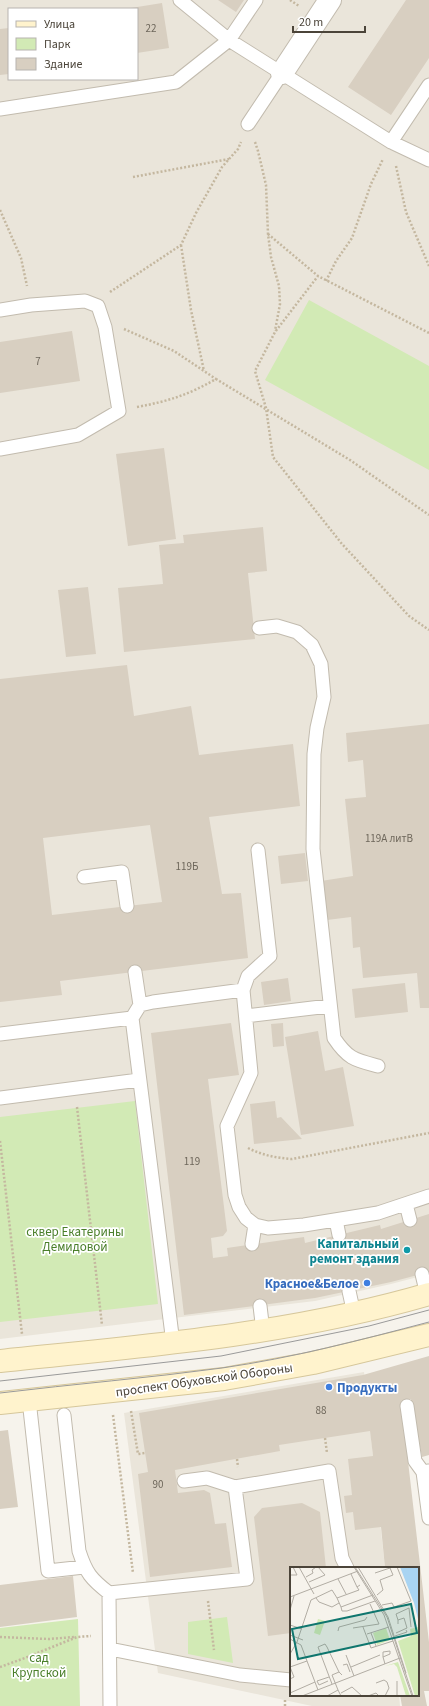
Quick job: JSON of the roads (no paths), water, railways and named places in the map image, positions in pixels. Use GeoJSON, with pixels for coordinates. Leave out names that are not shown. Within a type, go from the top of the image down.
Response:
{"type":"FeatureCollection","features":[{"type":"Feature","properties":{"kind":"main road"},"geometry":{"type":"LineString","coordinates":[[0,1361],[173,1343],[263,1331],[354,1314],[428,1295]]}},
{"type":"Feature","properties":{"kind":"main road","name":"проспект Обуховской Обороны"},"geometry":{"type":"LineString","coordinates":[[0,1403],[224,1379],[313,1363],[429,1335]]}},
{"type":"Feature","properties":{"kind":"street"},"geometry":{"type":"LineString","coordinates":[[282,73],[330,0]]}},
{"type":"Feature","properties":{"kind":"lane"},"geometry":{"type":"LineString","coordinates":[[180,0],[229,40],[391,142],[429,160]]}},
{"type":"Feature","properties":{"kind":"lane"},"geometry":{"type":"LineString","coordinates":[[0,109],[176,82],[229,40],[256,0]]}},
{"type":"Feature","properties":{"kind":"lane"},"geometry":{"type":"LineString","coordinates":[[248,124],[282,73]]}},
{"type":"Feature","properties":{"kind":"lane"},"geometry":{"type":"LineString","coordinates":[[391,142],[429,85]]}},
{"type":"Feature","properties":{"kind":"lane"},"geometry":{"type":"LineString","coordinates":[[0,310],[31,305],[85,301],[98,306],[105,326],[119,412],[78,435],[0,449]]}},
{"type":"Feature","properties":{"kind":"lane"},"geometry":{"type":"LineString","coordinates":[[259,628],[277,626],[297,632],[312,645],[320,664],[324,696],[317,728],[314,754],[313,849],[329,1006],[334,1038],[342,1052],[357,1061],[378,1066]]}},
{"type":"Feature","properties":{"kind":"lane"},"geometry":{"type":"LineString","coordinates":[[258,850],[270,956],[248,976],[243,990],[251,1073],[227,1126],[235,1194],[239,1207],[246,1218],[255,1225],[268,1228],[336,1220],[378,1213],[429,1196]]}},
{"type":"Feature","properties":{"kind":"lane"},"geometry":{"type":"LineString","coordinates":[[84,877],[122,872],[126,906]]}},
{"type":"Feature","properties":{"kind":"lane"},"geometry":{"type":"LineString","coordinates":[[135,972],[140,1006]]}},
{"type":"Feature","properties":{"kind":"lane"},"geometry":{"type":"LineString","coordinates":[[173,1343],[132,1018],[140,1006],[154,1002],[243,990]]}},
{"type":"Feature","properties":{"kind":"lane"},"geometry":{"type":"LineString","coordinates":[[246,1016],[329,1006]]}},
{"type":"Feature","properties":{"kind":"lane"},"geometry":{"type":"LineString","coordinates":[[0,1034],[132,1018]]}},
{"type":"Feature","properties":{"kind":"lane"},"geometry":{"type":"LineString","coordinates":[[0,1098],[140,1080]]}},
{"type":"Feature","properties":{"kind":"lane"},"geometry":{"type":"LineString","coordinates":[[406,1204],[410,1220]]}},
{"type":"Feature","properties":{"kind":"lane"},"geometry":{"type":"LineString","coordinates":[[336,1220],[339,1235]]}},
{"type":"Feature","properties":{"kind":"lane"},"geometry":{"type":"LineString","coordinates":[[252,1244],[255,1225]]}},
{"type":"Feature","properties":{"kind":"lane"},"geometry":{"type":"LineString","coordinates":[[422,1274],[428,1295]]}},
{"type":"Feature","properties":{"kind":"lane"},"geometry":{"type":"LineString","coordinates":[[349,1291],[354,1314]]}},
{"type":"Feature","properties":{"kind":"lane"},"geometry":{"type":"LineString","coordinates":[[260,1306],[263,1331]]}},
{"type":"Feature","properties":{"kind":"lane"},"geometry":{"type":"LineString","coordinates":[[29,1400],[48,1572],[84,1567]]}},
{"type":"Feature","properties":{"kind":"lane"},"geometry":{"type":"LineString","coordinates":[[406,1406],[415,1461],[426,1472],[429,1518]]}},
{"type":"Feature","properties":{"kind":"lane"},"geometry":{"type":"LineString","coordinates":[[64,1415],[79,1551],[84,1567],[94,1581],[109,1593],[247,1579],[235,1487]]}},
{"type":"Feature","properties":{"kind":"lane"},"geometry":{"type":"LineString","coordinates":[[184,1481],[207,1478],[235,1487],[329,1471],[342,1558],[346,1567]]}},
{"type":"Feature","properties":{"kind":"lane"},"geometry":{"type":"LineString","coordinates":[[109,1593],[110,1706]]}},
{"type":"Feature","properties":{"kind":"lane"},"geometry":{"type":"LineString","coordinates":[[110,1649],[216,1670],[290,1680]]}},
{"type":"Feature","properties":{"kind":"tram line"},"geometry":{"type":"LineString","coordinates":[[0,1381],[221,1356],[369,1326],[429,1310]]}},
{"type":"Feature","properties":{"kind":"tram line"},"geometry":{"type":"LineString","coordinates":[[0,1393],[167,1375],[248,1364],[326,1348],[429,1322]]}},
{"type":"Feature","properties":{"kind":"place","name":"Капитальный ремонт здания"},"geometry":{"type":"Point","coordinates":[407,1250]}},
{"type":"Feature","properties":{"kind":"place","name":"Красное&Белое"},"geometry":{"type":"Point","coordinates":[367,1283]}},
{"type":"Feature","properties":{"kind":"place","name":"Продукты"},"geometry":{"type":"Point","coordinates":[329,1387]}},
{"type":"Feature","properties":{"kind":"park label","name":"сквер Екатерины Демидовой"},"geometry":{"type":"Point","coordinates":[75,1238]}},
{"type":"Feature","properties":{"kind":"park label","name":"сад Крупской"},"geometry":{"type":"Point","coordinates":[39,1664]}}]}
